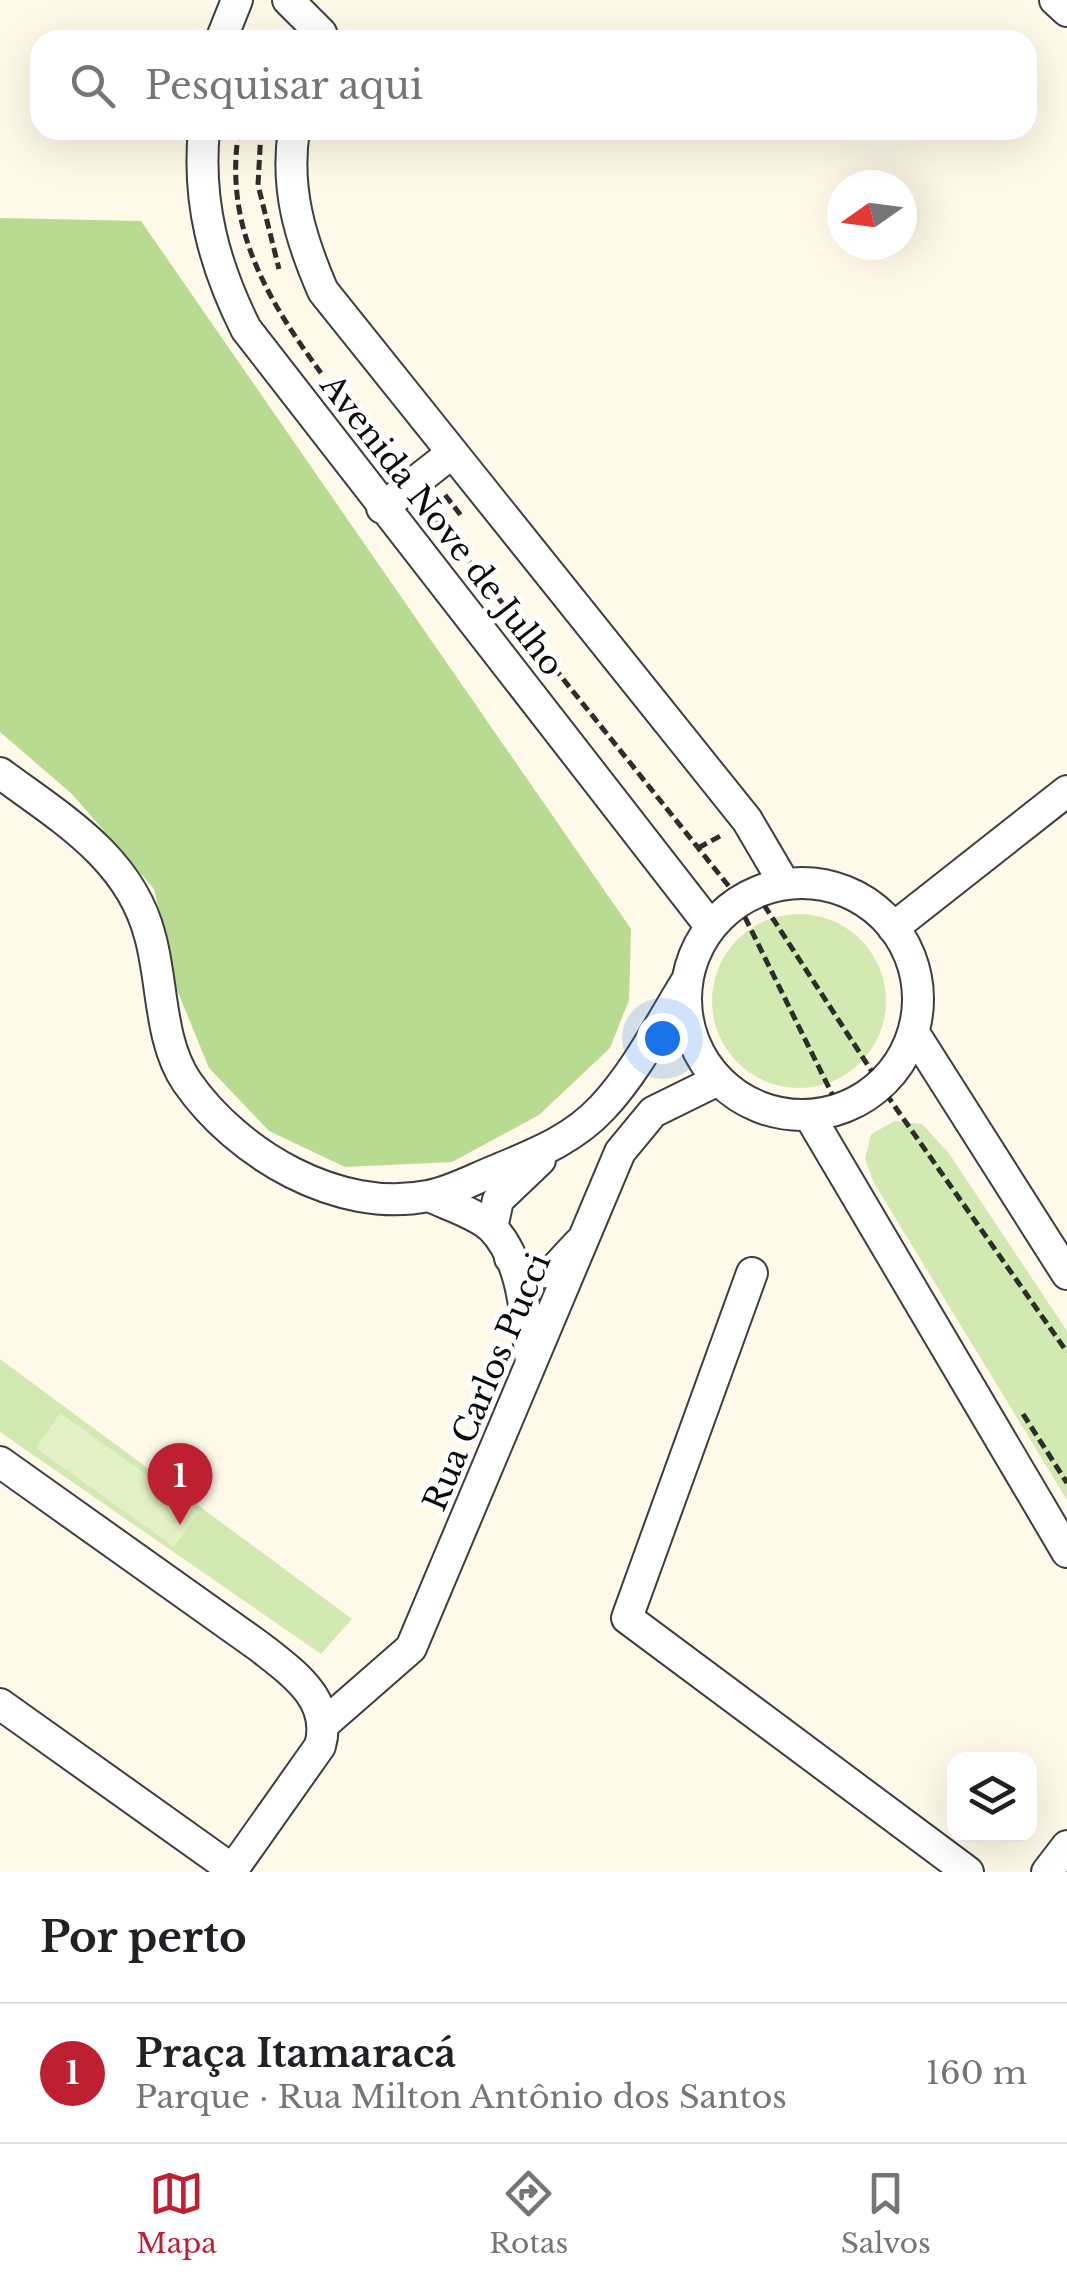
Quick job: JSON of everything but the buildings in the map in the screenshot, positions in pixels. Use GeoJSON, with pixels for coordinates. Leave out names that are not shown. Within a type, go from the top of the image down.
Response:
{"type":"FeatureCollection","features":[{"type":"Feature","properties":{"kind":"street"},"geometry":{"type":"LineString","coordinates":[[224,30],[237,0]]}},
{"type":"Feature","properties":{"kind":"street"},"geometry":{"type":"LineString","coordinates":[[288,0],[319,30]]}},
{"type":"Feature","properties":{"kind":"street"},"geometry":{"type":"LineString","coordinates":[[1055,0],[1067,11]]}},
{"type":"Feature","properties":{"kind":"street","name":"Avenida Nove de Julho"},"geometry":{"type":"LineString","coordinates":[[204,140],[206,216],[220,276],[246,329],[712,927]]}},
{"type":"Feature","properties":{"kind":"street","name":"Avenida Nove de Julho"},"geometry":{"type":"LineString","coordinates":[[292,140],[289,161],[301,240],[323,292],[747,820],[759,893]]}},
{"type":"Feature","properties":{"kind":"street"},"geometry":{"type":"LineString","coordinates":[[382,508],[452,453]]}},
{"type":"Feature","properties":{"kind":"street"},"geometry":{"type":"LineString","coordinates":[[0,773],[84,834],[133,889],[150,936],[163,1014],[185,1079],[222,1123],[263,1157],[327,1187],[384,1199],[429,1196],[558,1145]]}},
{"type":"Feature","properties":{"kind":"street"},"geometry":{"type":"LineString","coordinates":[[893,928],[1067,792]]}},
{"type":"Feature","properties":{"kind":"street"},"geometry":{"type":"LineString","coordinates":[[492,1228],[498,1200],[602,1108],[686,982],[697,947],[712,927],[759,893],[822,883],[857,896],[893,928],[910,954],[919,993],[914,1033],[898,1065],[868,1096],[832,1113],[792,1116],[754,1106],[718,1080],[699,1055],[687,1020],[686,982]]}},
{"type":"Feature","properties":{"kind":"street"},"geometry":{"type":"LineString","coordinates":[[914,1033],[1067,1274]]}},
{"type":"Feature","properties":{"kind":"street","name":"Rua Carlos Pucci"},"geometry":{"type":"LineString","coordinates":[[232,1871],[309,1767],[320,1746],[324,1720],[410,1648],[620,1152],[653,1112],[718,1080]]}},
{"type":"Feature","properties":{"kind":"street"},"geometry":{"type":"LineString","coordinates":[[809,1115],[1067,1552]]}},
{"type":"Feature","properties":{"kind":"street"},"geometry":{"type":"LineString","coordinates":[[429,1196],[492,1228],[510,1258],[524,1300],[532,1366]]}},
{"type":"Feature","properties":{"kind":"street"},"geometry":{"type":"LineString","coordinates":[[510,1258],[532,1274],[553,1271],[589,1232]]}},
{"type":"Feature","properties":{"kind":"street"},"geometry":{"type":"LineString","coordinates":[[752,1272],[627,1618],[968,1872]]}},
{"type":"Feature","properties":{"kind":"street"},"geometry":{"type":"LineString","coordinates":[[0,1462],[260,1647],[308,1689],[324,1720]]}},
{"type":"Feature","properties":{"kind":"street"},"geometry":{"type":"LineString","coordinates":[[0,1704],[232,1871]]}},
{"type":"Feature","properties":{"kind":"street"},"geometry":{"type":"LineString","coordinates":[[1046,1872],[1067,1846]]}},
{"type":"Feature","properties":{"kind":"path"},"geometry":{"type":"LineString","coordinates":[[239,140],[239,203],[246,242],[274,309],[328,382]]}},
{"type":"Feature","properties":{"kind":"path"},"geometry":{"type":"LineString","coordinates":[[260,140],[258,185],[284,276]]}},
{"type":"Feature","properties":{"kind":"path"},"geometry":{"type":"LineString","coordinates":[[418,480],[464,519]]}},
{"type":"Feature","properties":{"kind":"path"},"geometry":{"type":"LineString","coordinates":[[418,480],[698,848],[759,893],[880,1084],[1067,1352]]}},
{"type":"Feature","properties":{"kind":"path"},"geometry":{"type":"LineString","coordinates":[[668,867],[747,820]]}},
{"type":"Feature","properties":{"kind":"path"},"geometry":{"type":"LineString","coordinates":[[708,821],[729,850]]}},
{"type":"Feature","properties":{"kind":"path"},"geometry":{"type":"LineString","coordinates":[[759,893],[827,1085]]}},
{"type":"Feature","properties":{"kind":"green space"},"geometry":{"type":"Polygon","coordinates":[[[0,218],[141,221],[631,929],[629,1000],[610,1048],[539,1115],[452,1162],[345,1167],[269,1131],[209,1068],[177,990],[154,889],[72,794],[0,732],[0,218]]]}},
{"type":"Feature","properties":{"kind":"green space"},"geometry":{"type":"Polygon","coordinates":[[[799,914],[832,920],[861,939],[880,968],[886,1001],[880,1034],[861,1063],[832,1082],[799,1088],[766,1082],[737,1063],[718,1034],[712,1001],[718,968],[737,939],[766,920],[799,914]]]}},
{"type":"Feature","properties":{"kind":"green space"},"geometry":{"type":"Polygon","coordinates":[[[895,1121],[922,1124],[948,1152],[1067,1331],[1067,1500],[874,1183],[865,1159],[871,1134],[895,1121]]]}},
{"type":"Feature","properties":{"kind":"green space"},"geometry":{"type":"Polygon","coordinates":[[[0,1359],[352,1619],[321,1654],[0,1432],[0,1359]]]}},
{"type":"Feature","properties":{"kind":"green space"},"geometry":{"type":"Polygon","coordinates":[[[60,1413],[199,1512],[174,1547],[36,1448],[60,1413]]]}},
{"type":"Feature","properties":{"kind":"place","name":"Praça Itamaracá"},"geometry":{"type":"Point","coordinates":[180,1525]}}]}
